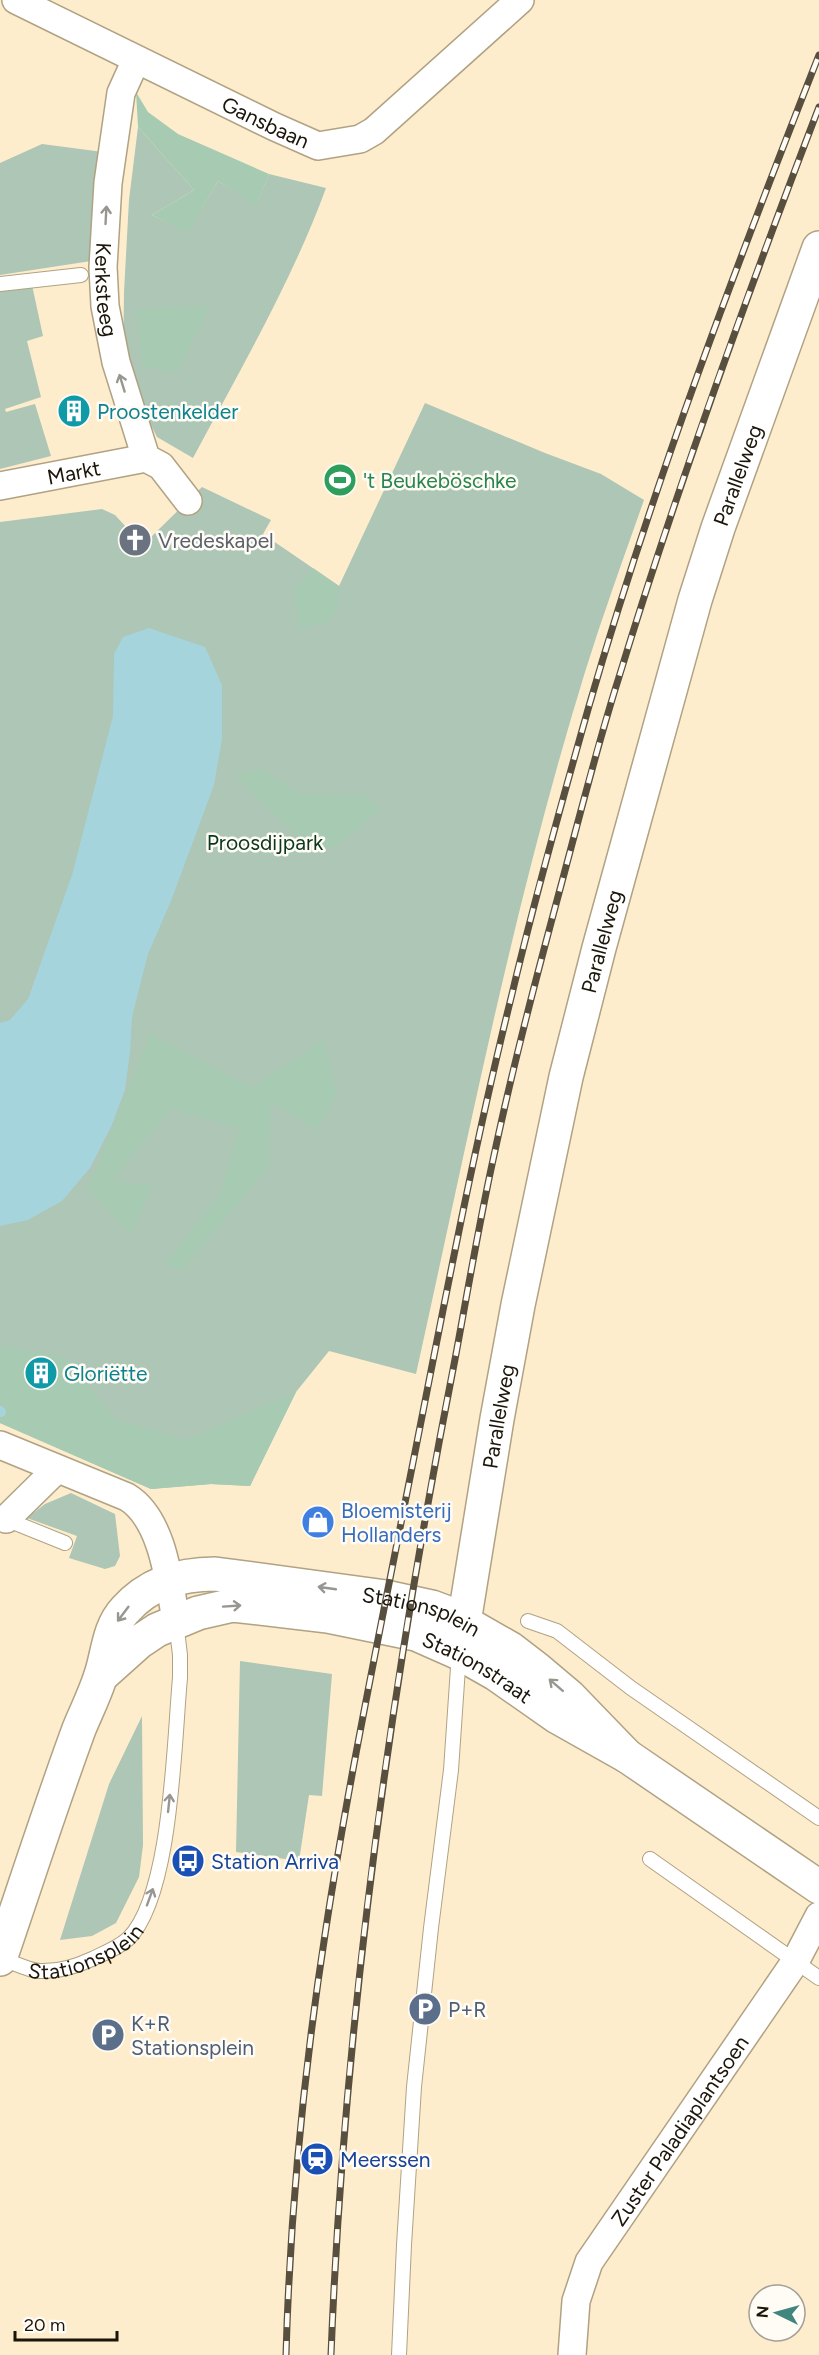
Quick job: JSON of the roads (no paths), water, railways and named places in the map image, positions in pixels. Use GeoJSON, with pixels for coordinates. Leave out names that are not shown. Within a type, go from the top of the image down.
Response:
{"type":"FeatureCollection","features":[{"type":"Feature","properties":{"kind":"street","name":"Gansbaan"},"geometry":{"type":"LineString","coordinates":[[18,0],[136,60],[318,146],[360,138],[374,131],[520,0]]}},
{"type":"Feature","properties":{"kind":"street","name":"Kerksteeg"},"geometry":{"type":"LineString","coordinates":[[136,60],[121,93],[108,183],[103,267],[105,306],[116,362],[146,458]]}},
{"type":"Feature","properties":{"kind":"street","name":"Parallelweg"},"geometry":{"type":"LineString","coordinates":[[459,1653],[497,1419],[521,1293],[566,1077],[599,948],[718,528],[819,248]]}},
{"type":"Feature","properties":{"kind":"street","name":"Markt"},"geometry":{"type":"LineString","coordinates":[[0,486],[146,458]]}},
{"type":"Feature","properties":{"kind":"street"},"geometry":{"type":"LineString","coordinates":[[146,458],[160,466],[188,501]]}},
{"type":"Feature","properties":{"kind":"street"},"geometry":{"type":"LineString","coordinates":[[0,1446],[137,1503],[148,1518],[158,1542],[169,1580]]}},
{"type":"Feature","properties":{"kind":"street"},"geometry":{"type":"LineString","coordinates":[[3,1518],[57,1469]]}},
{"type":"Feature","properties":{"kind":"street","name":"Stationsplein"},"geometry":{"type":"LineString","coordinates":[[0,1959],[79,1730],[101,1676],[113,1631],[123,1611],[150,1589],[169,1580],[198,1574],[215,1574],[333,1589],[432,1607],[511,1649],[569,1696],[627,1756]]}},
{"type":"Feature","properties":{"kind":"street","name":"Stationsplein"},"geometry":{"type":"LineString","coordinates":[[169,1580],[176,1620]]}},
{"type":"Feature","properties":{"kind":"street","name":"Stationstraat"},"geometry":{"type":"LineString","coordinates":[[101,1676],[139,1642],[176,1620],[233,1605],[381,1626],[416,1634],[459,1653],[496,1674],[556,1716],[627,1756],[819,1887]]}},
{"type":"Feature","properties":{"kind":"street","name":"Zuster Paladiaplantsoen"},"geometry":{"type":"LineString","coordinates":[[572,2355],[576,2301],[589,2262],[795,1962],[819,1916]]}},
{"type":"Feature","properties":{"kind":"lane"},"geometry":{"type":"LineString","coordinates":[[0,284],[81,275]]}},
{"type":"Feature","properties":{"kind":"lane"},"geometry":{"type":"LineString","coordinates":[[3,1518],[65,1544]]}},
{"type":"Feature","properties":{"kind":"lane","name":"Stationsplein"},"geometry":{"type":"LineString","coordinates":[[0,1959],[37,1971],[80,1964],[121,1944],[129,1938],[140,1921],[149,1903],[162,1861],[180,1655],[176,1620]]}},
{"type":"Feature","properties":{"kind":"lane"},"geometry":{"type":"LineString","coordinates":[[528,1621],[557,1631],[631,1688],[819,1818]]}},
{"type":"Feature","properties":{"kind":"lane"},"geometry":{"type":"LineString","coordinates":[[399,2355],[414,2087],[451,1770],[459,1653]]}},
{"type":"Feature","properties":{"kind":"lane"},"geometry":{"type":"LineString","coordinates":[[650,1859],[819,1978]]}},
{"type":"Feature","properties":{"kind":"water"},"geometry":{"type":"Polygon","coordinates":[[[149,628],[205,647],[222,685],[222,739],[214,785],[171,901],[148,954],[132,1017],[125,1090],[111,1127],[90,1168],[62,1201],[28,1220],[0,1226],[0,1023],[10,1020],[28,999],[72,875],[113,716],[114,654],[123,637],[149,628]]]}},
{"type":"Feature","properties":{"kind":"railway"},"geometry":{"type":"LineString","coordinates":[[286,2355],[299,2141],[318,1981],[334,1877],[441,1321],[496,1059],[559,813],[640,541],[696,378],[819,55]]}},
{"type":"Feature","properties":{"kind":"railway"},"geometry":{"type":"LineString","coordinates":[[331,2355],[337,2229],[347,2103],[374,1852],[391,1727],[432,1478],[493,1160],[535,983],[611,702],[689,461],[819,107]]}},
{"type":"Feature","properties":{"kind":"place","name":"Proostenkelder"},"geometry":{"type":"Point","coordinates":[74,411]}},
{"type":"Feature","properties":{"kind":"place","name":"'t Beukeböschke"},"geometry":{"type":"Point","coordinates":[340,480]}},
{"type":"Feature","properties":{"kind":"place","name":"Vredeskapel"},"geometry":{"type":"Point","coordinates":[135,540]}},
{"type":"Feature","properties":{"kind":"place","name":"Gloriëtte"},"geometry":{"type":"Point","coordinates":[41,1373]}},
{"type":"Feature","properties":{"kind":"place","name":"Bloemisterij Hollanders"},"geometry":{"type":"Point","coordinates":[318,1522]}},
{"type":"Feature","properties":{"kind":"place","name":"Station Arriva"},"geometry":{"type":"Point","coordinates":[188,1861]}},
{"type":"Feature","properties":{"kind":"place","name":"P+R"},"geometry":{"type":"Point","coordinates":[425,2009]}},
{"type":"Feature","properties":{"kind":"place","name":"K+R Stationsplein"},"geometry":{"type":"Point","coordinates":[108,2035]}},
{"type":"Feature","properties":{"kind":"place","name":"Meerssen"},"geometry":{"type":"Point","coordinates":[317,2159]}},
{"type":"Feature","properties":{"kind":"park label","name":"Proosdijpark"},"geometry":{"type":"Point","coordinates":[265,842]}}]}
